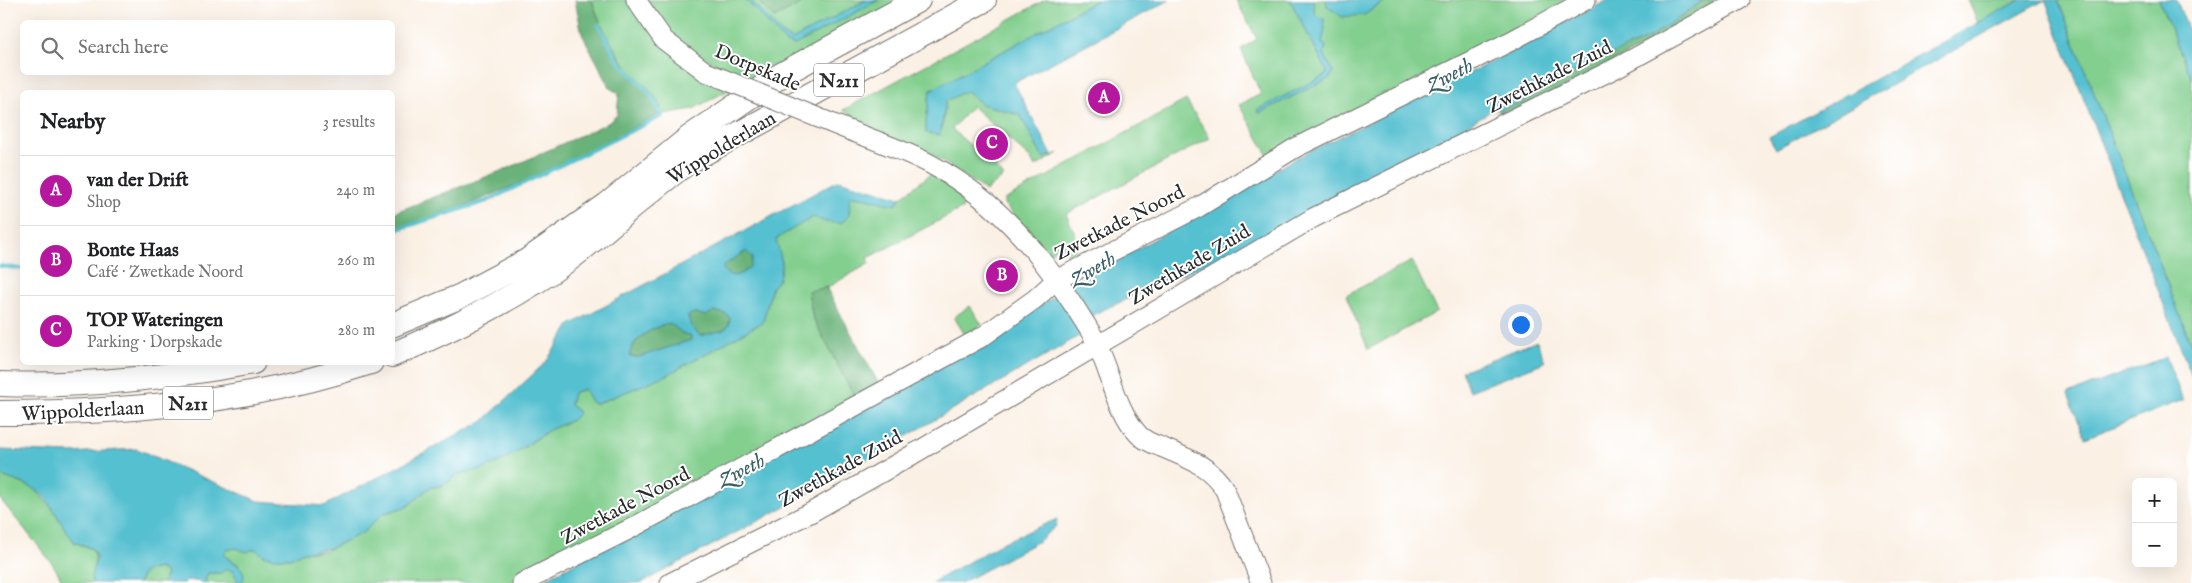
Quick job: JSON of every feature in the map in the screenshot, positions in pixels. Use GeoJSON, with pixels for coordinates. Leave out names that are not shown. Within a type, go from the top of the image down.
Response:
{"type":"FeatureCollection","features":[{"type":"Feature","properties":{"kind":"main road","name":"Wippolderlaan"},"geometry":{"type":"LineString","coordinates":[[395,324],[461,296],[527,261],[606,205],[689,138],[781,75],[918,0]]}},
{"type":"Feature","properties":{"kind":"main road","name":"Wippolderlaan"},"geometry":{"type":"LineString","coordinates":[[395,354],[457,325],[538,280],[597,238],[653,189],[693,158],[984,0]]}},
{"type":"Feature","properties":{"kind":"main road","name":"Wippolderlaan"},"geometry":{"type":"LineString","coordinates":[[0,384],[70,384],[130,381],[184,375],[237,365]]}},
{"type":"Feature","properties":{"kind":"main road","name":"Wippolderlaan"},"geometry":{"type":"LineString","coordinates":[[0,413],[81,412],[183,403],[291,384],[360,365]]}},
{"type":"Feature","properties":{"kind":"street","name":"Dorpskade"},"geometry":{"type":"LineString","coordinates":[[636,0],[664,40],[706,72],[932,165],[986,201],[1015,228],[1041,256],[1094,339],[1129,422],[1139,436],[1202,465],[1218,479],[1225,490],[1261,583]]}},
{"type":"Feature","properties":{"kind":"street","name":"Zwetkade Noord"},"geometry":{"type":"LineString","coordinates":[[522,583],[630,529],[982,337],[1058,283],[1199,207],[1295,148],[1511,41],[1586,0]]}},
{"type":"Feature","properties":{"kind":"street","name":"Zwethkade Zuid"},"geometry":{"type":"LineString","coordinates":[[670,583],[810,513],[1094,339],[1313,218],[1616,68],[1740,0]]}},
{"type":"Feature","properties":{"kind":"green space"},"geometry":{"type":"Polygon","coordinates":[[[575,0],[592,0],[602,27],[616,52],[661,106],[658,115],[547,172],[453,211],[395,231],[395,212],[511,167],[608,123],[617,115],[619,93],[611,89],[582,34],[575,0]]]}},
{"type":"Feature","properties":{"kind":"green space"},"geometry":{"type":"Polygon","coordinates":[[[592,0],[629,0],[729,90],[693,109],[658,115],[661,111],[612,45],[604,31],[592,0]]]}},
{"type":"Feature","properties":{"kind":"green space"},"geometry":{"type":"Polygon","coordinates":[[[646,0],[746,0],[786,43],[794,45],[879,0],[903,0],[754,80],[720,66],[688,48],[666,28],[646,0]]]}},
{"type":"Feature","properties":{"kind":"green space"},"geometry":{"type":"Polygon","coordinates":[[[750,0],[757,0],[774,18],[808,0],[866,0],[792,40],[781,33],[750,0]]]}},
{"type":"Feature","properties":{"kind":"green space"},"geometry":{"type":"Polygon","coordinates":[[[757,0],[808,0],[774,18],[757,0]]]}},
{"type":"Feature","properties":{"kind":"green space"},"geometry":{"type":"Polygon","coordinates":[[[1045,0],[1097,0],[930,91],[926,122],[927,133],[942,129],[946,101],[966,90],[982,104],[1020,115],[1043,158],[1059,153],[1035,167],[1031,159],[972,106],[952,129],[1004,176],[986,191],[932,154],[881,133],[843,110],[1045,0]]]}},
{"type":"Feature","properties":{"kind":"green space"},"geometry":{"type":"Polygon","coordinates":[[[1236,0],[1290,0],[1327,71],[1326,75],[1257,110],[1259,113],[1330,78],[1333,72],[1324,54],[1326,46],[1322,43],[1325,28],[1315,14],[1313,0],[1326,0],[1327,6],[1364,15],[1387,0],[1570,0],[1270,158],[1239,105],[1261,94],[1241,49],[1257,39],[1236,0]]]}},
{"type":"Feature","properties":{"kind":"green space"},"geometry":{"type":"Polygon","coordinates":[[[1704,0],[1731,0],[1503,120],[1498,109],[1521,103],[1586,65],[1649,38],[1704,0]]]}},
{"type":"Feature","properties":{"kind":"green space"},"geometry":{"type":"Polygon","coordinates":[[[1968,0],[2020,0],[1978,23],[1968,0]]]}},
{"type":"Feature","properties":{"kind":"green space"},"geometry":{"type":"Polygon","coordinates":[[[2058,0],[2159,0],[2192,80],[2192,347],[2058,0]]]}},
{"type":"Feature","properties":{"kind":"green space"},"geometry":{"type":"Polygon","coordinates":[[[1186,100],[1210,138],[1066,214],[1080,245],[1075,248],[1078,257],[1075,262],[1058,265],[1068,253],[1066,248],[1058,245],[1050,254],[1004,204],[1004,200],[1186,100]]]}},
{"type":"Feature","properties":{"kind":"green space"},"geometry":{"type":"Polygon","coordinates":[[[932,173],[957,190],[963,208],[868,258],[870,263],[828,287],[808,292],[813,318],[856,400],[708,482],[508,583],[241,583],[244,577],[238,564],[223,555],[226,550],[236,548],[243,550],[255,549],[265,556],[276,558],[290,558],[304,552],[325,551],[364,532],[382,514],[408,506],[429,488],[444,485],[458,474],[465,474],[522,449],[549,430],[572,420],[578,414],[578,411],[570,405],[573,393],[584,389],[596,404],[667,375],[763,322],[772,287],[779,279],[782,262],[775,239],[813,216],[826,222],[849,216],[850,196],[896,205],[900,198],[932,173]]]}},
{"type":"Feature","properties":{"kind":"green space"},"geometry":{"type":"Polygon","coordinates":[[[746,251],[753,258],[750,267],[734,276],[727,274],[723,266],[746,251]]]}},
{"type":"Feature","properties":{"kind":"green space"},"geometry":{"type":"Polygon","coordinates":[[[1412,261],[1437,312],[1368,349],[1346,295],[1412,261]]]}},
{"type":"Feature","properties":{"kind":"green space"},"geometry":{"type":"Polygon","coordinates":[[[828,287],[827,289],[881,388],[856,400],[813,318],[808,291],[828,287]]]}},
{"type":"Feature","properties":{"kind":"green space"},"geometry":{"type":"Polygon","coordinates":[[[970,306],[982,325],[965,335],[954,317],[970,306]]]}},
{"type":"Feature","properties":{"kind":"green space"},"geometry":{"type":"Polygon","coordinates":[[[714,311],[726,314],[730,318],[729,325],[724,330],[700,336],[691,326],[688,315],[694,313],[706,316],[714,311]]]}},
{"type":"Feature","properties":{"kind":"green space"},"geometry":{"type":"Polygon","coordinates":[[[670,323],[682,333],[691,336],[691,340],[639,357],[630,357],[631,351],[638,340],[657,327],[670,323]]]}},
{"type":"Feature","properties":{"kind":"green space"},"geometry":{"type":"Polygon","coordinates":[[[0,475],[34,488],[54,511],[74,542],[92,549],[95,554],[91,581],[93,583],[64,583],[52,563],[0,499],[0,475]]]}},
{"type":"Feature","properties":{"kind":"green space"},"geometry":{"type":"Polygon","coordinates":[[[159,568],[167,573],[163,583],[138,583],[145,571],[159,568]]]}},
{"type":"Feature","properties":{"kind":"green space"},"geometry":{"type":"Polygon","coordinates":[[[226,569],[231,569],[236,574],[239,583],[208,583],[205,580],[208,573],[220,573],[226,569]]]}},
{"type":"Feature","properties":{"kind":"water"},"geometry":{"type":"Polygon","coordinates":[[[746,0],[750,0],[781,33],[792,40],[866,0],[879,0],[795,45],[786,43],[746,0]]]}},
{"type":"Feature","properties":{"kind":"water"},"geometry":{"type":"Polygon","coordinates":[[[1097,0],[1170,0],[1014,83],[1052,155],[1043,158],[1020,115],[982,104],[966,91],[946,101],[940,135],[926,133],[930,91],[1097,0]]]}},
{"type":"Feature","properties":{"kind":"water"},"geometry":{"type":"Polygon","coordinates":[[[1290,0],[1313,0],[1315,14],[1324,19],[1325,28],[1322,43],[1326,46],[1324,54],[1333,72],[1330,78],[1259,113],[1257,110],[1326,75],[1327,71],[1290,0]]]}},
{"type":"Feature","properties":{"kind":"water"},"geometry":{"type":"Polygon","coordinates":[[[1326,0],[1387,0],[1364,15],[1342,17],[1327,6],[1326,0]]]}},
{"type":"Feature","properties":{"kind":"water"},"geometry":{"type":"Polygon","coordinates":[[[1608,0],[1704,0],[1649,38],[1586,65],[1521,103],[1489,112],[1433,146],[1233,251],[1094,314],[1079,336],[790,504],[641,583],[539,583],[1049,300],[1072,284],[1195,217],[1298,157],[1483,66],[1608,0]]]}},
{"type":"Feature","properties":{"kind":"water"},"geometry":{"type":"Polygon","coordinates":[[[2020,0],[2045,0],[1776,149],[1769,137],[2020,0]]]}},
{"type":"Feature","properties":{"kind":"water"},"geometry":{"type":"Polygon","coordinates":[[[2045,0],[2058,0],[2192,347],[2192,377],[2045,0]]]}},
{"type":"Feature","properties":{"kind":"water"},"geometry":{"type":"Polygon","coordinates":[[[2159,0],[2176,0],[2192,38],[2192,80],[2159,0]]]}},
{"type":"Feature","properties":{"kind":"water"},"geometry":{"type":"Polygon","coordinates":[[[839,180],[900,198],[896,205],[850,196],[849,216],[841,223],[826,222],[813,217],[776,239],[782,262],[779,279],[772,287],[763,322],[667,375],[596,404],[591,402],[584,389],[573,393],[570,405],[578,411],[578,414],[572,420],[549,430],[506,459],[482,470],[458,474],[444,485],[429,488],[408,506],[382,514],[364,532],[331,548],[304,552],[290,558],[265,556],[255,549],[246,552],[236,548],[226,550],[224,555],[239,566],[244,573],[241,583],[239,583],[233,571],[227,569],[220,573],[208,573],[205,579],[208,583],[188,580],[184,583],[163,583],[167,573],[159,568],[145,571],[138,583],[93,583],[91,576],[96,558],[91,548],[73,540],[52,507],[36,490],[28,485],[0,475],[0,450],[70,453],[137,449],[258,501],[324,506],[482,422],[546,362],[570,325],[839,180]],[[746,251],[723,266],[727,274],[734,276],[750,267],[753,258],[746,251]],[[714,311],[706,316],[694,313],[688,316],[691,326],[700,336],[724,330],[729,325],[730,318],[726,314],[714,311]],[[670,323],[650,331],[638,340],[633,345],[630,357],[639,357],[691,340],[691,336],[682,333],[670,323]]]}},
{"type":"Feature","properties":{"kind":"water"},"geometry":{"type":"Polygon","coordinates":[[[1537,341],[1545,362],[1470,391],[1462,371],[1537,341]]]}},
{"type":"Feature","properties":{"kind":"water"},"geometry":{"type":"Polygon","coordinates":[[[2166,357],[2183,400],[2085,438],[2068,394],[2166,357]]]}},
{"type":"Feature","properties":{"kind":"water"},"geometry":{"type":"Polygon","coordinates":[[[1057,519],[1056,526],[1039,541],[961,583],[931,583],[1006,541],[1057,519]]]}},
{"type":"Feature","properties":{"kind":"waterway"},"geometry":{"type":"LineString","coordinates":[[395,230],[487,201],[662,116],[651,95],[617,59],[599,25]]}},
{"type":"Feature","properties":{"kind":"waterway"},"geometry":{"type":"LineString","coordinates":[[0,266],[20,269]]}},
{"type":"Feature","properties":{"kind":"place","name":"van der Drift"},"geometry":{"type":"Point","coordinates":[1104,98]}},
{"type":"Feature","properties":{"kind":"place","name":"TOP Wateringen"},"geometry":{"type":"Point","coordinates":[992,144]}},
{"type":"Feature","properties":{"kind":"place","name":"Bonte Haas"},"geometry":{"type":"Point","coordinates":[1002,276]}},
{"type":"Feature","properties":{"kind":"water label","name":"Zweth"},"geometry":{"type":"Point","coordinates":[1449,75]}},
{"type":"Feature","properties":{"kind":"water label","name":"Zweth"},"geometry":{"type":"Point","coordinates":[1092,269]}},
{"type":"Feature","properties":{"kind":"water label","name":"Zweth"},"geometry":{"type":"Point","coordinates":[741,470]}}]}
